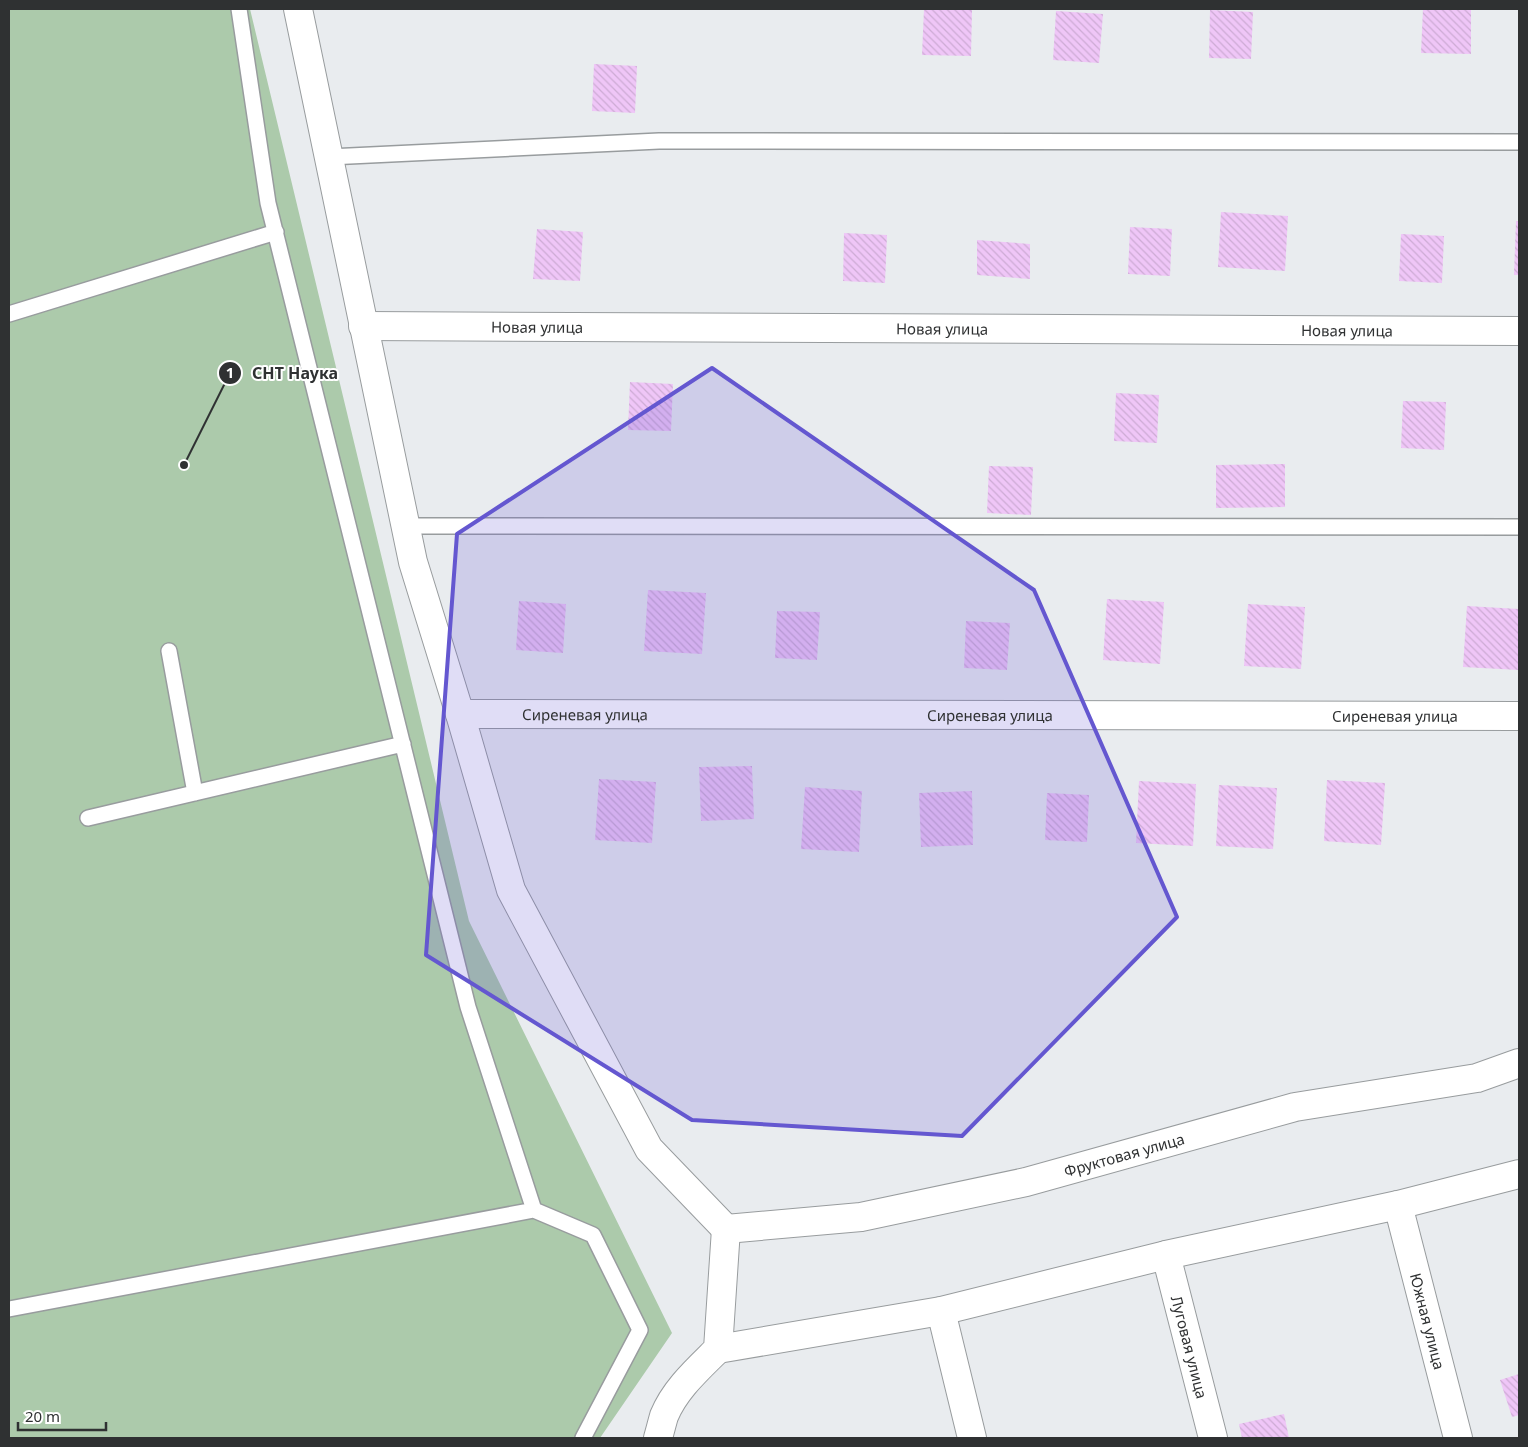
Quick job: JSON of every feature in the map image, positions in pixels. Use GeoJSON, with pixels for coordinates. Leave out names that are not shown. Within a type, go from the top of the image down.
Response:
{"type":"FeatureCollection","features":[{"type":"Feature","properties":{"kind":"street"},"geometry":{"type":"LineString","coordinates":[[298,9],[412,562],[460,714],[511,890],[650,1149],[726,1229],[718,1349]]}},
{"type":"Feature","properties":{"kind":"street","name":"Новая улица"},"geometry":{"type":"LineString","coordinates":[[363,326],[1519,331]]}},
{"type":"Feature","properties":{"kind":"street","name":"Сиреневая улица"},"geometry":{"type":"LineString","coordinates":[[460,714],[1519,716]]}},
{"type":"Feature","properties":{"kind":"street","name":"Фруктовая улица"},"geometry":{"type":"LineString","coordinates":[[726,1229],[870,1215],[1026,1182],[1295,1107],[1477,1078],[1519,1063]]}},
{"type":"Feature","properties":{"kind":"street"},"geometry":{"type":"LineString","coordinates":[[658,1438],[664,1416],[683,1384],[718,1349],[941,1311],[1166,1255],[1398,1205],[1519,1174]]}},
{"type":"Feature","properties":{"kind":"street","name":"Южная улица"},"geometry":{"type":"LineString","coordinates":[[1398,1205],[1458,1438]]}},
{"type":"Feature","properties":{"kind":"street","name":"Луговая улица"},"geometry":{"type":"LineString","coordinates":[[1166,1255],[1213,1438]]}},
{"type":"Feature","properties":{"kind":"street"},"geometry":{"type":"LineString","coordinates":[[941,1311],[972,1438]]}},
{"type":"Feature","properties":{"kind":"lane"},"geometry":{"type":"LineString","coordinates":[[239,9],[268,203],[468,1007],[534,1210]]}},
{"type":"Feature","properties":{"kind":"lane"},"geometry":{"type":"LineString","coordinates":[[328,157],[659,141],[1519,142]]}},
{"type":"Feature","properties":{"kind":"lane"},"geometry":{"type":"LineString","coordinates":[[9,314],[276,232]]}},
{"type":"Feature","properties":{"kind":"lane"},"geometry":{"type":"LineString","coordinates":[[405,526],[1519,528]]}},
{"type":"Feature","properties":{"kind":"lane"},"geometry":{"type":"LineString","coordinates":[[169,651],[195,793]]}},
{"type":"Feature","properties":{"kind":"lane"},"geometry":{"type":"LineString","coordinates":[[88,818],[403,744]]}},
{"type":"Feature","properties":{"kind":"lane"},"geometry":{"type":"LineString","coordinates":[[9,1309],[534,1210],[593,1235],[640,1330],[583,1438]]}},
{"type":"Feature","properties":{"kind":"highlighted area"},"geometry":{"type":"Polygon","coordinates":[[[712,368],[1034,590],[1177,917],[962,1136],[692,1120],[426,955],[457,534],[712,368]]]}},
{"type":"Feature","properties":{"kind":"green space"},"geometry":{"type":"Polygon","coordinates":[[[9,9],[250,9],[469,921],[672,1333],[600,1438],[9,1438],[9,9]]]}},
{"type":"Feature","properties":{"kind":"building"},"geometry":{"type":"Polygon","coordinates":[[[924,9],[972,9],[971,56],[922,55],[924,9]]]}},
{"type":"Feature","properties":{"kind":"building"},"geometry":{"type":"Polygon","coordinates":[[[1423,9],[1471,9],[1471,54],[1421,53],[1423,9]]]}},
{"type":"Feature","properties":{"kind":"building"},"geometry":{"type":"Polygon","coordinates":[[[1210,10],[1253,12],[1251,59],[1209,58],[1210,10]]]}},
{"type":"Feature","properties":{"kind":"building"},"geometry":{"type":"Polygon","coordinates":[[[1056,11],[1103,14],[1099,63],[1053,60],[1056,11]]]}},
{"type":"Feature","properties":{"kind":"building"},"geometry":{"type":"Polygon","coordinates":[[[594,64],[637,66],[635,113],[592,111],[594,64]]]}},
{"type":"Feature","properties":{"kind":"building"},"geometry":{"type":"Polygon","coordinates":[[[1221,212],[1288,216],[1285,271],[1218,267],[1221,212]]]}},
{"type":"Feature","properties":{"kind":"building"},"geometry":{"type":"Polygon","coordinates":[[[1516,221],[1519,221],[1519,275],[1514,275],[1516,221]]]}},
{"type":"Feature","properties":{"kind":"building"},"geometry":{"type":"Polygon","coordinates":[[[1130,227],[1172,229],[1170,276],[1128,274],[1130,227]]]}},
{"type":"Feature","properties":{"kind":"building"},"geometry":{"type":"Polygon","coordinates":[[[537,229],[583,232],[580,281],[533,279],[537,229]]]}},
{"type":"Feature","properties":{"kind":"building"},"geometry":{"type":"Polygon","coordinates":[[[844,233],[887,235],[885,283],[843,281],[844,233]]]}},
{"type":"Feature","properties":{"kind":"building"},"geometry":{"type":"Polygon","coordinates":[[[1401,234],[1444,236],[1442,283],[1399,281],[1401,234]]]}},
{"type":"Feature","properties":{"kind":"building"},"geometry":{"type":"Polygon","coordinates":[[[977,240],[1030,244],[1030,279],[977,275],[977,240]]]}},
{"type":"Feature","properties":{"kind":"building"},"geometry":{"type":"Polygon","coordinates":[[[630,382],[673,384],[671,431],[628,430],[630,382]]]}},
{"type":"Feature","properties":{"kind":"building"},"geometry":{"type":"Polygon","coordinates":[[[1116,393],[1159,395],[1157,443],[1114,441],[1116,393]]]}},
{"type":"Feature","properties":{"kind":"building"},"geometry":{"type":"Polygon","coordinates":[[[1403,401],[1446,402],[1444,450],[1401,448],[1403,401]]]}},
{"type":"Feature","properties":{"kind":"building"},"geometry":{"type":"Polygon","coordinates":[[[1285,464],[1285,507],[1216,508],[1216,465],[1285,464]]]}},
{"type":"Feature","properties":{"kind":"building"},"geometry":{"type":"Polygon","coordinates":[[[989,466],[1033,467],[1031,515],[987,513],[989,466]]]}},
{"type":"Feature","properties":{"kind":"building"},"geometry":{"type":"Polygon","coordinates":[[[648,590],[706,593],[702,654],[644,651],[648,590]]]}},
{"type":"Feature","properties":{"kind":"building"},"geometry":{"type":"Polygon","coordinates":[[[1107,599],[1164,602],[1160,664],[1103,660],[1107,599]]]}},
{"type":"Feature","properties":{"kind":"building"},"geometry":{"type":"Polygon","coordinates":[[[519,601],[566,604],[563,653],[516,650],[519,601]]]}},
{"type":"Feature","properties":{"kind":"building"},"geometry":{"type":"Polygon","coordinates":[[[1248,604],[1305,607],[1301,669],[1244,666],[1248,604]]]}},
{"type":"Feature","properties":{"kind":"building"},"geometry":{"type":"Polygon","coordinates":[[[1467,606],[1519,609],[1519,670],[1463,667],[1467,606]]]}},
{"type":"Feature","properties":{"kind":"building"},"geometry":{"type":"Polygon","coordinates":[[[777,611],[820,612],[817,660],[775,658],[777,611]]]}},
{"type":"Feature","properties":{"kind":"building"},"geometry":{"type":"Polygon","coordinates":[[[966,621],[1010,623],[1007,670],[964,668],[966,621]]]}},
{"type":"Feature","properties":{"kind":"building"},"geometry":{"type":"Polygon","coordinates":[[[752,766],[754,819],[701,821],[699,767],[752,766]]]}},
{"type":"Feature","properties":{"kind":"building"},"geometry":{"type":"Polygon","coordinates":[[[599,779],[656,782],[652,843],[595,840],[599,779]]]}},
{"type":"Feature","properties":{"kind":"building"},"geometry":{"type":"Polygon","coordinates":[[[1327,780],[1385,783],[1381,845],[1324,841],[1327,780]]]}},
{"type":"Feature","properties":{"kind":"building"},"geometry":{"type":"Polygon","coordinates":[[[1139,781],[1196,784],[1193,846],[1136,843],[1139,781]]]}},
{"type":"Feature","properties":{"kind":"building"},"geometry":{"type":"Polygon","coordinates":[[[1219,785],[1277,788],[1273,849],[1216,846],[1219,785]]]}},
{"type":"Feature","properties":{"kind":"building"},"geometry":{"type":"Polygon","coordinates":[[[805,787],[862,791],[859,852],[801,849],[805,787]]]}},
{"type":"Feature","properties":{"kind":"building"},"geometry":{"type":"Polygon","coordinates":[[[972,791],[973,845],[921,847],[919,793],[972,791]]]}},
{"type":"Feature","properties":{"kind":"building"},"geometry":{"type":"Polygon","coordinates":[[[1047,793],[1089,795],[1087,842],[1045,840],[1047,793]]]}},
{"type":"Feature","properties":{"kind":"building"},"geometry":{"type":"Polygon","coordinates":[[[1519,1374],[1519,1415],[1512,1417],[1500,1380],[1519,1374]]]}},
{"type":"Feature","properties":{"kind":"building"},"geometry":{"type":"Polygon","coordinates":[[[1284,1414],[1289,1438],[1242,1438],[1239,1424],[1284,1414]]]}},
{"type":"Feature","properties":{"kind":"place","name":"СНТ Наука"},"geometry":{"type":"Point","coordinates":[184,465]}}]}
